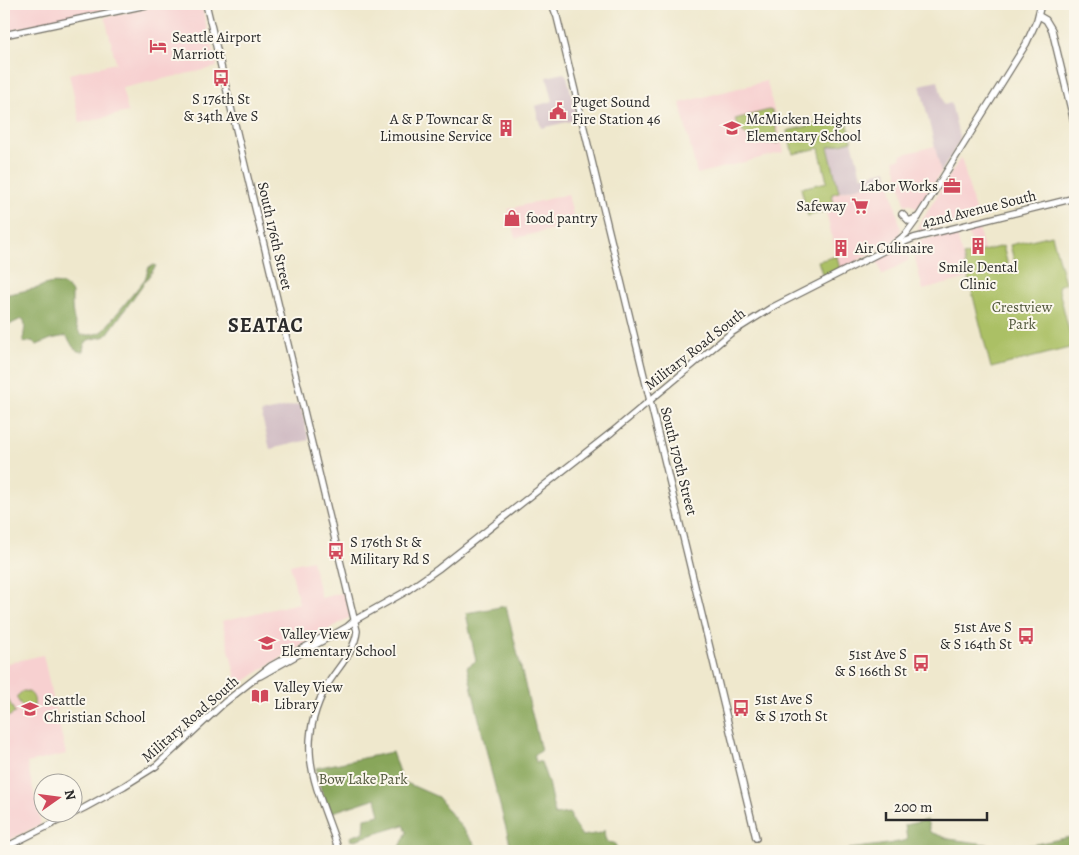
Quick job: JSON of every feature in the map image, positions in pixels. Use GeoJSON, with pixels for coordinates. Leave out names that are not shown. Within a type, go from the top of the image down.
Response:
{"type":"FeatureCollection","features":[{"type":"Feature","properties":{"kind":"street"},"geometry":{"type":"LineString","coordinates":[[4,35],[151,4]]}},
{"type":"Feature","properties":{"kind":"street","name":"South 176th Street"},"geometry":{"type":"LineString","coordinates":[[206,4],[358,631],[355,644],[327,686],[317,705],[309,744],[313,778],[339,851]]}},
{"type":"Feature","properties":{"kind":"street","name":"South 170th Street"},"geometry":{"type":"LineString","coordinates":[[552,4],[557,17],[651,400],[756,838]]}},
{"type":"Feature","properties":{"kind":"street","name":"Military Road South"},"geometry":{"type":"LineString","coordinates":[[4,848],[84,808],[156,766],[224,703],[271,666],[405,592],[438,569],[651,400],[731,333],[750,320],[891,248],[906,234],[920,216],[1026,44],[1039,16],[1041,4]]}},
{"type":"Feature","properties":{"kind":"street"},"geometry":{"type":"LineString","coordinates":[[1039,16],[1046,20],[1052,30],[1075,126]]}},
{"type":"Feature","properties":{"kind":"street","name":"42nd Avenue South"},"geometry":{"type":"LineString","coordinates":[[891,248],[908,240],[1075,198]]}},
{"type":"Feature","properties":{"kind":"street"},"geometry":{"type":"LineString","coordinates":[[902,214],[909,220],[920,216]]}},
{"type":"Feature","properties":{"kind":"street"},"geometry":{"type":"LineString","coordinates":[[915,223],[916,232],[924,236]]}},
{"type":"Feature","properties":{"kind":"shaded area"},"geometry":{"type":"Polygon","coordinates":[[[4,4],[129,4],[4,32],[4,4]]]}},
{"type":"Feature","properties":{"kind":"shaded area"},"geometry":{"type":"Polygon","coordinates":[[[168,4],[201,4],[217,67],[122,88],[128,112],[80,123],[69,74],[116,63],[105,17],[168,4]]]}},
{"type":"Feature","properties":{"kind":"shaded area"},"geometry":{"type":"Polygon","coordinates":[[[564,73],[567,76],[577,118],[541,128],[535,106],[553,101],[547,77],[564,73]]]}},
{"type":"Feature","properties":{"kind":"shaded area","name":"McMicken Heights Elementary School"},"geometry":{"type":"Polygon","coordinates":[[[766,81],[784,152],[697,174],[680,103],[766,81]]]}},
{"type":"Feature","properties":{"kind":"shaded area"},"geometry":{"type":"Polygon","coordinates":[[[938,81],[944,105],[951,103],[960,140],[941,172],[920,85],[938,81]]]}},
{"type":"Feature","properties":{"kind":"shaded area"},"geometry":{"type":"Polygon","coordinates":[[[852,141],[861,176],[887,170],[889,180],[839,192],[828,147],[852,141]]]}},
{"type":"Feature","properties":{"kind":"shaded area"},"geometry":{"type":"Polygon","coordinates":[[[935,146],[941,172],[917,209],[909,204],[905,205],[894,160],[901,158],[900,155],[935,146]]]}},
{"type":"Feature","properties":{"kind":"shaded area"},"geometry":{"type":"Polygon","coordinates":[[[961,157],[977,218],[920,231],[918,229],[919,225],[961,157]]]}},
{"type":"Feature","properties":{"kind":"shaded area"},"geometry":{"type":"Polygon","coordinates":[[[889,180],[901,229],[899,236],[887,245],[840,270],[826,212],[835,209],[832,194],[889,180]]]}},
{"type":"Feature","properties":{"kind":"shaded area"},"geometry":{"type":"Polygon","coordinates":[[[568,194],[575,224],[516,238],[508,209],[568,194]]]}},
{"type":"Feature","properties":{"kind":"shaded area"},"geometry":{"type":"Polygon","coordinates":[[[978,226],[984,251],[974,254],[967,228],[978,226]]]}},
{"type":"Feature","properties":{"kind":"shaded area"},"geometry":{"type":"Polygon","coordinates":[[[956,231],[968,278],[923,290],[912,246],[916,242],[956,231]]]}},
{"type":"Feature","properties":{"kind":"shaded area"},"geometry":{"type":"Polygon","coordinates":[[[901,246],[906,247],[909,260],[882,275],[877,260],[901,246]]]}},
{"type":"Feature","properties":{"kind":"shaded area"},"geometry":{"type":"Polygon","coordinates":[[[300,404],[309,440],[270,449],[261,413],[300,404]]]}},
{"type":"Feature","properties":{"kind":"shaded area","name":"Valley View Elementary School"},"geometry":{"type":"Polygon","coordinates":[[[312,560],[321,598],[345,592],[350,617],[267,666],[238,686],[222,621],[299,603],[290,565],[312,560]]]}},
{"type":"Feature","properties":{"kind":"shaded area","name":"Seattle Christian School"},"geometry":{"type":"Polygon","coordinates":[[[43,655],[66,754],[27,763],[32,785],[32,822],[41,822],[41,824],[4,843],[4,664],[43,655]]]}},
{"type":"Feature","properties":{"kind":"green space"},"geometry":{"type":"Polygon","coordinates":[[[769,110],[772,111],[779,143],[758,142],[752,139],[742,131],[735,119],[769,110]]]}},
{"type":"Feature","properties":{"kind":"green space"},"geometry":{"type":"Polygon","coordinates":[[[846,117],[852,141],[828,147],[839,192],[832,194],[835,209],[808,216],[801,188],[827,182],[819,148],[793,154],[787,131],[846,117]]]}},
{"type":"Feature","properties":{"kind":"green space","name":"Crestview Park"},"geometry":{"type":"Polygon","coordinates":[[[1052,235],[1065,283],[1058,286],[1073,347],[991,368],[963,256],[1003,246],[1008,266],[1015,264],[1010,245],[1052,235]]]}},
{"type":"Feature","properties":{"kind":"green space"},"geometry":{"type":"Polygon","coordinates":[[[837,256],[840,270],[823,277],[818,261],[837,256]]]}},
{"type":"Feature","properties":{"kind":"green space"},"geometry":{"type":"Polygon","coordinates":[[[156,266],[106,336],[88,340],[84,345],[83,352],[74,349],[66,336],[51,339],[37,345],[32,341],[24,343],[24,320],[21,319],[11,324],[5,321],[8,312],[4,311],[4,295],[56,283],[66,286],[72,293],[72,310],[81,335],[102,332],[145,279],[149,267],[156,266]]]}},
{"type":"Feature","properties":{"kind":"green space"},"geometry":{"type":"Polygon","coordinates":[[[506,606],[541,751],[534,755],[536,762],[541,762],[548,782],[555,815],[570,813],[572,821],[582,836],[601,833],[604,830],[607,842],[614,843],[619,851],[512,851],[467,667],[476,661],[466,613],[506,606]]]}},
{"type":"Feature","properties":{"kind":"green space"},"geometry":{"type":"Polygon","coordinates":[[[23,691],[32,695],[34,700],[34,706],[24,710],[16,697],[23,691]]]}},
{"type":"Feature","properties":{"kind":"green space"},"geometry":{"type":"Polygon","coordinates":[[[4,695],[6,695],[15,713],[4,719],[4,695]]]}},
{"type":"Feature","properties":{"kind":"green space","name":"Bow Lake Park"},"geometry":{"type":"Polygon","coordinates":[[[392,752],[402,781],[438,797],[480,851],[398,851],[407,832],[404,825],[351,841],[350,837],[364,832],[365,818],[380,815],[376,798],[330,813],[321,790],[316,768],[392,752]]]}},
{"type":"Feature","properties":{"kind":"green space"},"geometry":{"type":"Polygon","coordinates":[[[927,820],[930,832],[949,839],[1016,848],[1075,836],[1075,851],[849,851],[849,849],[907,840],[905,825],[927,820]]]}},
{"type":"Feature","properties":{"kind":"place","name":"Seattle Airport Marriott"},"geometry":{"type":"Point","coordinates":[158,46]}},
{"type":"Feature","properties":{"kind":"place","name":"S 176th St & 34th Ave S"},"geometry":{"type":"Point","coordinates":[221,78]}},
{"type":"Feature","properties":{"kind":"place","name":"Puget Sound Fire Station 46"},"geometry":{"type":"Point","coordinates":[558,111]}},
{"type":"Feature","properties":{"kind":"place","name":"A & P Towncar & Limousine Service"},"geometry":{"type":"Point","coordinates":[506,128]}},
{"type":"Feature","properties":{"kind":"place","name":"McMicken Heights Elementary School"},"geometry":{"type":"Point","coordinates":[732,128]}},
{"type":"Feature","properties":{"kind":"place","name":"Labor Works"},"geometry":{"type":"Point","coordinates":[952,186]}},
{"type":"Feature","properties":{"kind":"place","name":"Safeway"},"geometry":{"type":"Point","coordinates":[860,206]}},
{"type":"Feature","properties":{"kind":"place","name":"food pantry"},"geometry":{"type":"Point","coordinates":[512,218]}},
{"type":"Feature","properties":{"kind":"place","name":"Smile Dental Clinic"},"geometry":{"type":"Point","coordinates":[978,246]}},
{"type":"Feature","properties":{"kind":"place","name":"Air Culinaire"},"geometry":{"type":"Point","coordinates":[841,248]}},
{"type":"Feature","properties":{"kind":"place","name":"S 176th St & Military Rd S"},"geometry":{"type":"Point","coordinates":[336,551]}},
{"type":"Feature","properties":{"kind":"place","name":"51st Ave S & S 164th St"},"geometry":{"type":"Point","coordinates":[1026,636]}},
{"type":"Feature","properties":{"kind":"place","name":"Valley View Elementary School"},"geometry":{"type":"Point","coordinates":[267,643]}},
{"type":"Feature","properties":{"kind":"place","name":"51st Ave S & S 166th St"},"geometry":{"type":"Point","coordinates":[921,663]}},
{"type":"Feature","properties":{"kind":"place","name":"Valley View Library"},"geometry":{"type":"Point","coordinates":[260,696]}},
{"type":"Feature","properties":{"kind":"place","name":"51st Ave S & S 170th St"},"geometry":{"type":"Point","coordinates":[741,708]}},
{"type":"Feature","properties":{"kind":"place","name":"Seattle Christian School"},"geometry":{"type":"Point","coordinates":[30,709]}},
{"type":"Feature","properties":{"kind":"district","name":"SEATAC"},"geometry":{"type":"Point","coordinates":[266,325]}}]}
